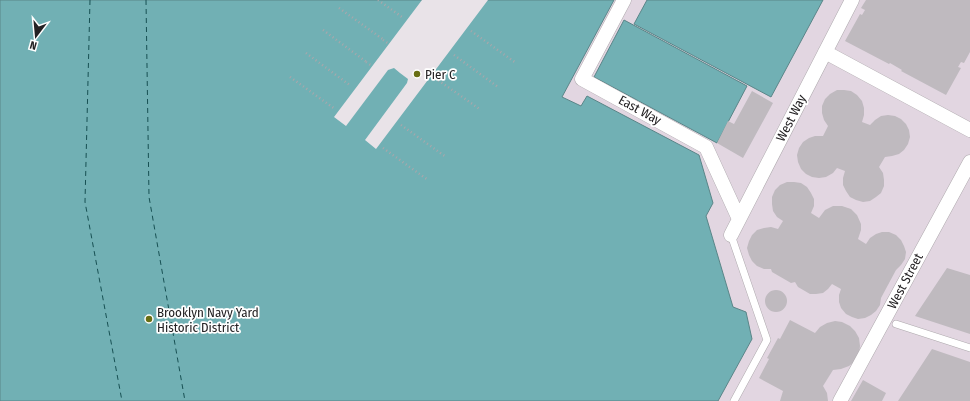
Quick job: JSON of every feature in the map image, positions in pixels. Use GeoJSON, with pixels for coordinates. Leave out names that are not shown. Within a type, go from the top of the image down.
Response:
{"type":"FeatureCollection","features":[{"type":"Feature","properties":{"kind":"street","name":"East Way"},"geometry":{"type":"LineString","coordinates":[[624,0],[582,79],[706,147],[739,219]]}},
{"type":"Feature","properties":{"kind":"street","name":"West Way"},"geometry":{"type":"LineString","coordinates":[[731,235],[852,0]]}},
{"type":"Feature","properties":{"kind":"street"},"geometry":{"type":"LineString","coordinates":[[825,52],[970,130]]}},
{"type":"Feature","properties":{"kind":"street","name":"West Street"},"geometry":{"type":"LineString","coordinates":[[840,401],[970,162]]}},
{"type":"Feature","properties":{"kind":"lane"},"geometry":{"type":"LineString","coordinates":[[731,235],[766,340],[734,401]]}},
{"type":"Feature","properties":{"kind":"lane"},"geometry":{"type":"LineString","coordinates":[[896,324],[970,348]]}},
{"type":"Feature","properties":{"kind":"path"},"geometry":{"type":"LineString","coordinates":[[378,0],[407,20]]}},
{"type":"Feature","properties":{"kind":"path"},"geometry":{"type":"LineString","coordinates":[[339,8],[389,44]]}},
{"type":"Feature","properties":{"kind":"path"},"geometry":{"type":"LineString","coordinates":[[467,28],[516,63]]}},
{"type":"Feature","properties":{"kind":"path"},"geometry":{"type":"LineString","coordinates":[[323,30],[372,66]]}},
{"type":"Feature","properties":{"kind":"path"},"geometry":{"type":"LineString","coordinates":[[449,52],[498,87]]}},
{"type":"Feature","properties":{"kind":"path"},"geometry":{"type":"LineString","coordinates":[[306,53],[355,89]]}},
{"type":"Feature","properties":{"kind":"path"},"geometry":{"type":"LineString","coordinates":[[432,75],[481,110]]}},
{"type":"Feature","properties":{"kind":"path"},"geometry":{"type":"LineString","coordinates":[[290,77],[338,112]]}},
{"type":"Feature","properties":{"kind":"path"},"geometry":{"type":"LineString","coordinates":[[397,121],[446,157]]}},
{"type":"Feature","properties":{"kind":"path"},"geometry":{"type":"LineString","coordinates":[[379,145],[428,180]]}},
{"type":"Feature","properties":{"kind":"shaded area"},"geometry":{"type":"Polygon","coordinates":[[[614,0],[970,0],[970,401],[718,401],[752,339],[733,307],[706,216],[713,203],[587,96],[581,106],[562,97],[614,0]]]}},
{"type":"Feature","properties":{"kind":"water"},"geometry":{"type":"Polygon","coordinates":[[[0,0],[614,0],[562,97],[581,106],[587,96],[699,155],[713,203],[706,216],[733,307],[746,312],[752,339],[718,401],[0,401],[0,0]]]}},
{"type":"Feature","properties":{"kind":"water"},"geometry":{"type":"Polygon","coordinates":[[[647,0],[823,0],[771,97],[634,24],[647,0]]]}},
{"type":"Feature","properties":{"kind":"water"},"geometry":{"type":"Polygon","coordinates":[[[624,20],[747,86],[717,143],[594,77],[624,20]]]}},
{"type":"Feature","properties":{"kind":"pier","name":"Pier C"},"geometry":{"type":"Polygon","coordinates":[[[422,0],[488,0],[376,149],[365,140],[407,83],[408,79],[394,68],[388,70],[346,126],[334,117],[422,0]]]}},
{"type":"Feature","properties":{"kind":"building"},"geometry":{"type":"Polygon","coordinates":[[[866,0],[970,0],[970,52],[964,63],[961,62],[958,67],[961,68],[946,95],[901,71],[902,70],[890,63],[889,64],[845,41],[860,14],[862,15],[865,10],[861,8],[866,0]]]}},
{"type":"Feature","properties":{"kind":"building"},"geometry":{"type":"Polygon","coordinates":[[[837,90],[851,91],[862,101],[864,115],[862,122],[870,125],[881,116],[895,116],[906,124],[909,130],[910,137],[904,150],[899,154],[885,157],[879,167],[883,173],[884,186],[881,193],[870,201],[863,202],[850,197],[843,185],[845,171],[837,168],[833,173],[826,177],[812,177],[801,169],[798,162],[797,155],[803,142],[815,136],[823,136],[828,126],[824,120],[822,106],[825,99],[837,90]]]}},
{"type":"Feature","properties":{"kind":"building"},"geometry":{"type":"Polygon","coordinates":[[[752,91],[773,103],[743,158],[717,143],[728,121],[734,124],[752,91]]]}},
{"type":"Feature","properties":{"kind":"building"},"geometry":{"type":"Polygon","coordinates":[[[787,182],[801,183],[807,187],[814,199],[814,206],[811,213],[819,218],[825,210],[833,206],[842,206],[851,209],[857,215],[861,224],[858,239],[866,244],[870,238],[882,232],[889,232],[896,235],[901,240],[906,252],[905,259],[896,270],[881,298],[880,305],[871,315],[858,319],[846,314],[841,308],[839,302],[841,289],[832,284],[823,293],[810,294],[798,287],[795,282],[791,283],[772,272],[771,269],[764,269],[757,266],[752,261],[747,248],[752,235],[757,230],[764,228],[771,227],[778,229],[783,221],[777,217],[773,211],[772,197],[775,190],[780,185],[787,182]]]}},
{"type":"Feature","properties":{"kind":"building"},"geometry":{"type":"Polygon","coordinates":[[[947,268],[970,275],[970,334],[915,316],[947,268]]]}},
{"type":"Feature","properties":{"kind":"building"},"geometry":{"type":"Polygon","coordinates":[[[772,290],[780,290],[787,297],[787,305],[780,312],[772,312],[765,305],[765,297],[772,290]]]}},
{"type":"Feature","properties":{"kind":"building"},"geometry":{"type":"Polygon","coordinates":[[[790,320],[815,333],[820,327],[827,323],[835,321],[842,322],[850,326],[859,338],[859,354],[855,361],[849,366],[833,370],[823,386],[827,393],[828,401],[780,401],[783,391],[759,378],[769,359],[767,358],[778,338],[780,339],[790,320]]]}},
{"type":"Feature","properties":{"kind":"building"},"geometry":{"type":"Polygon","coordinates":[[[932,349],[970,362],[970,401],[898,401],[932,349]]]}},
{"type":"Feature","properties":{"kind":"building"},"geometry":{"type":"Polygon","coordinates":[[[863,380],[886,393],[882,401],[851,401],[863,380]]]}},
{"type":"Feature","properties":{"kind":"ferry route"},"geometry":{"type":"LineString","coordinates":[[90,0],[85,202],[122,401]]}},
{"type":"Feature","properties":{"kind":"ferry route"},"geometry":{"type":"LineString","coordinates":[[146,0],[149,197],[185,401]]}},
{"type":"Feature","properties":{"kind":"place","name":"Pier C"},"geometry":{"type":"Point","coordinates":[417,74]}},
{"type":"Feature","properties":{"kind":"place","name":"Brooklyn Navy Yard Historic District"},"geometry":{"type":"Point","coordinates":[149,319]}}]}
